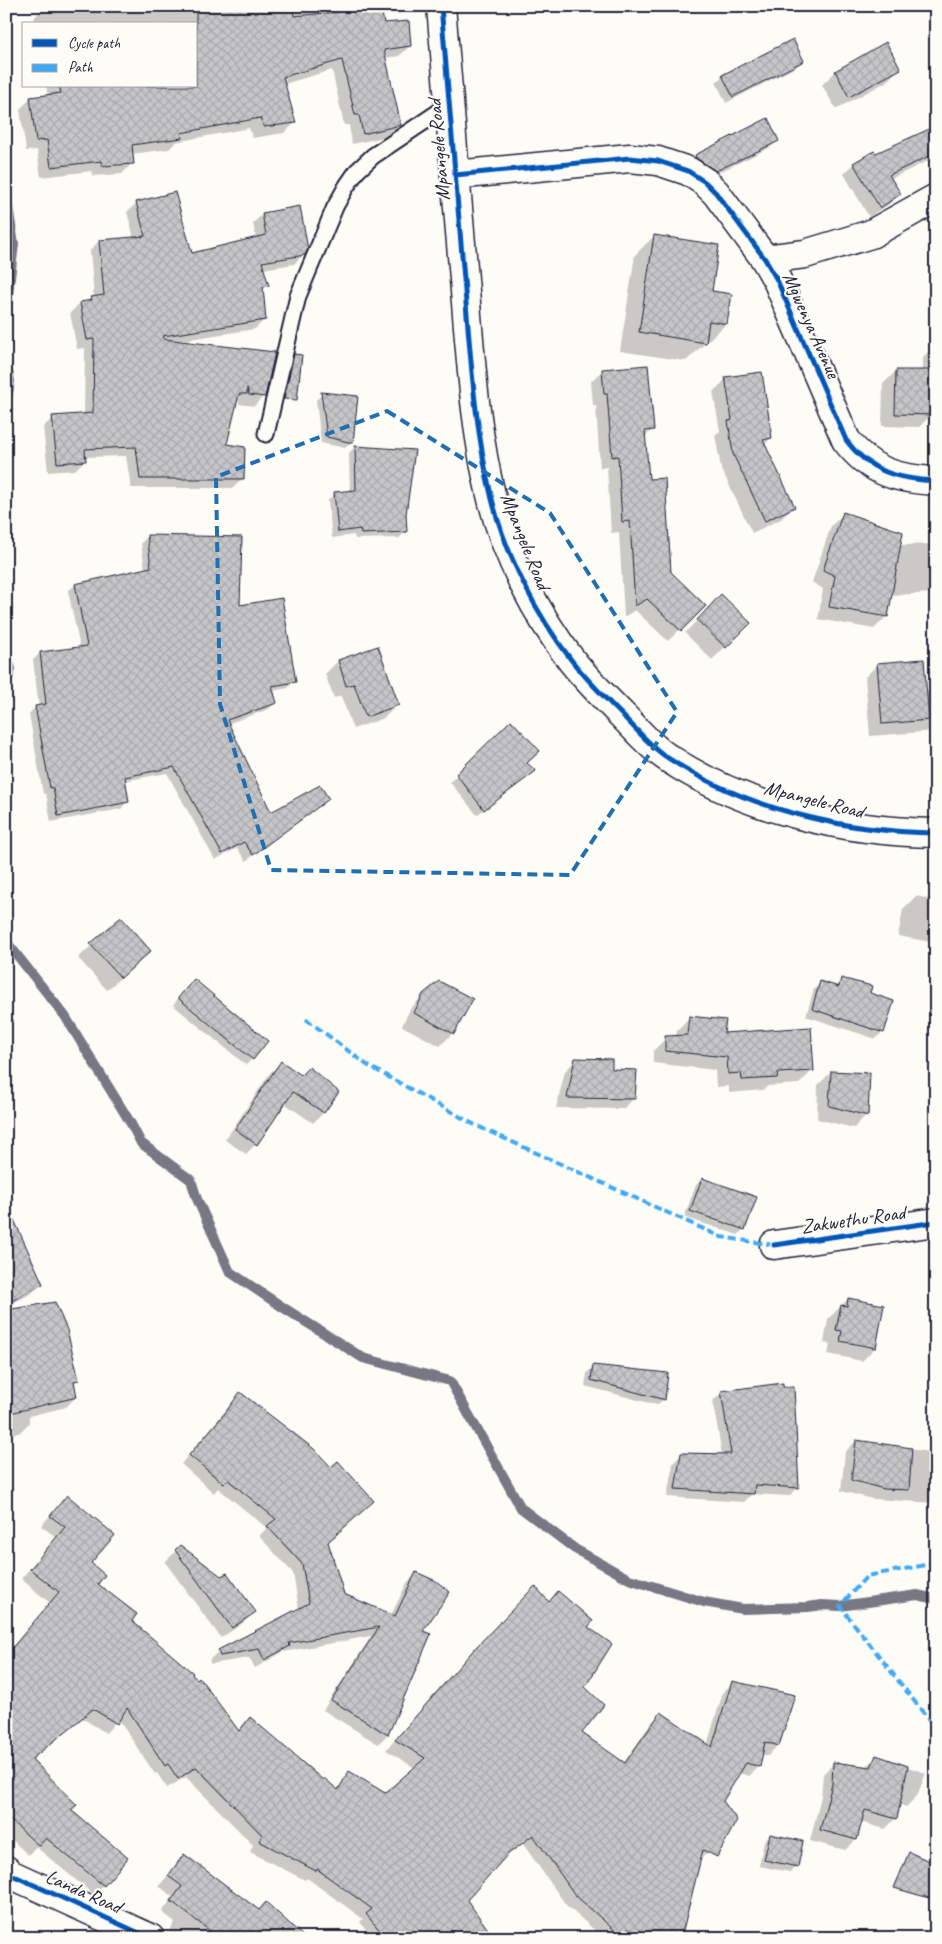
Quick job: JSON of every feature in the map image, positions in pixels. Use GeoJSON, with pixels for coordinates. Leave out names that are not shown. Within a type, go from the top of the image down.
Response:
{"type":"FeatureCollection","features":[{"type":"Feature","properties":{"kind":"street","name":"Mpangele Road"},"geometry":{"type":"LineString","coordinates":[[441,6],[474,391],[481,446],[492,501],[520,573],[549,628],[572,661],[614,708],[666,757],[710,782],[752,799],[819,819],[872,828],[936,833]]}},
{"type":"Feature","properties":{"kind":"street","name":"Mgwenya Avenue"},"geometry":{"type":"LineString","coordinates":[[455,175],[630,158],[658,161],[688,171],[705,182],[716,193],[765,259],[809,352],[846,440],[855,452],[883,472],[913,480],[936,481]]}},
{"type":"Feature","properties":{"kind":"street"},"geometry":{"type":"LineString","coordinates":[[765,259],[805,254],[871,234],[936,198]]}},
{"type":"Feature","properties":{"kind":"street","name":"Zakwethu Road"},"geometry":{"type":"LineString","coordinates":[[774,1245],[936,1222]]}},
{"type":"Feature","properties":{"kind":"street","name":"Landa Road"},"geometry":{"type":"LineString","coordinates":[[6,1870],[10,1874],[150,1938]]}},
{"type":"Feature","properties":{"kind":"lane"},"geometry":{"type":"LineString","coordinates":[[266,434],[298,296],[334,207],[357,171],[373,156],[449,106]]}},
{"type":"Feature","properties":{"kind":"highlighted area"},"geometry":{"type":"Polygon","coordinates":[[[387,411],[550,513],[677,712],[570,875],[271,870],[220,704],[216,477],[387,411]]]}},
{"type":"Feature","properties":{"kind":"building"},"geometry":{"type":"Polygon","coordinates":[[[196,6],[292,6],[294,16],[381,8],[384,23],[409,21],[411,46],[384,50],[401,125],[363,134],[359,115],[355,115],[342,60],[283,77],[296,123],[264,127],[260,118],[181,133],[182,138],[132,145],[134,164],[102,166],[102,161],[51,167],[47,140],[36,141],[30,97],[61,93],[60,88],[198,88],[198,22],[196,22],[196,6]]]}},
{"type":"Feature","properties":{"kind":"building"},"geometry":{"type":"Polygon","coordinates":[[[793,39],[804,61],[733,97],[722,75],[793,39]]]}},
{"type":"Feature","properties":{"kind":"building"},"geometry":{"type":"Polygon","coordinates":[[[886,42],[901,69],[849,97],[835,71],[886,42]]]}},
{"type":"Feature","properties":{"kind":"building"},"geometry":{"type":"Polygon","coordinates":[[[768,118],[779,141],[716,171],[696,158],[695,155],[768,118]]]}},
{"type":"Feature","properties":{"kind":"building"},"geometry":{"type":"Polygon","coordinates":[[[936,126],[936,153],[889,175],[901,194],[880,208],[853,163],[874,151],[876,153],[936,126]]]}},
{"type":"Feature","properties":{"kind":"building"},"geometry":{"type":"Polygon","coordinates":[[[175,192],[192,253],[266,235],[262,213],[300,206],[308,249],[305,255],[262,262],[269,286],[263,287],[266,320],[163,336],[164,339],[275,352],[265,397],[249,395],[247,388],[247,394],[239,394],[227,444],[245,447],[244,479],[140,479],[136,447],[85,449],[86,461],[57,463],[52,416],[93,413],[94,339],[87,340],[80,302],[92,300],[91,297],[104,295],[99,240],[145,236],[136,202],[175,192]]]}},
{"type":"Feature","properties":{"kind":"building"},"geometry":{"type":"Polygon","coordinates":[[[654,235],[719,245],[712,291],[732,294],[727,324],[709,321],[706,343],[639,332],[654,235]]]}},
{"type":"Feature","properties":{"kind":"building"},"geometry":{"type":"Polygon","coordinates":[[[294,354],[302,355],[297,400],[284,399],[294,354]]]}},
{"type":"Feature","properties":{"kind":"building"},"geometry":{"type":"Polygon","coordinates":[[[648,365],[654,430],[645,431],[649,479],[665,478],[671,572],[706,606],[681,631],[647,599],[635,606],[630,521],[622,522],[618,456],[612,457],[607,394],[604,394],[602,369],[648,365]]]}},
{"type":"Feature","properties":{"kind":"building"},"geometry":{"type":"Polygon","coordinates":[[[896,370],[934,370],[933,415],[895,414],[896,370]]]}},
{"type":"Feature","properties":{"kind":"building"},"geometry":{"type":"Polygon","coordinates":[[[762,372],[772,438],[763,440],[795,507],[765,521],[733,454],[728,421],[732,420],[725,377],[762,372]]]}},
{"type":"Feature","properties":{"kind":"building"},"geometry":{"type":"Polygon","coordinates":[[[321,392],[358,396],[353,443],[327,437],[321,392]]]}},
{"type":"Feature","properties":{"kind":"building"},"geometry":{"type":"Polygon","coordinates":[[[355,446],[415,450],[406,514],[407,532],[361,534],[360,529],[338,532],[334,492],[356,490],[355,446]]]}},
{"type":"Feature","properties":{"kind":"building"},"geometry":{"type":"Polygon","coordinates":[[[843,512],[903,532],[888,617],[829,607],[835,576],[823,570],[843,512]]]}},
{"type":"Feature","properties":{"kind":"building"},"geometry":{"type":"Polygon","coordinates":[[[147,535],[242,537],[240,605],[282,598],[296,682],[272,686],[277,703],[227,720],[271,812],[320,785],[329,799],[253,855],[244,842],[222,854],[174,767],[125,777],[129,802],[58,816],[53,788],[50,788],[35,706],[46,704],[40,652],[87,646],[75,584],[151,567],[147,535]]]}},
{"type":"Feature","properties":{"kind":"building"},"geometry":{"type":"Polygon","coordinates":[[[721,594],[751,623],[726,648],[697,620],[721,594]]]}},
{"type":"Feature","properties":{"kind":"building"},"geometry":{"type":"Polygon","coordinates":[[[378,646],[399,705],[366,717],[354,684],[346,686],[338,660],[378,646]]]}},
{"type":"Feature","properties":{"kind":"building"},"geometry":{"type":"Polygon","coordinates":[[[924,659],[929,720],[882,724],[877,663],[924,659]]]}},
{"type":"Feature","properties":{"kind":"building"},"geometry":{"type":"Polygon","coordinates":[[[511,720],[540,751],[527,763],[536,771],[484,810],[456,774],[511,720]]]}},
{"type":"Feature","properties":{"kind":"building"},"geometry":{"type":"Polygon","coordinates":[[[121,917],[151,951],[121,978],[90,944],[121,917]]]}},
{"type":"Feature","properties":{"kind":"building"},"geometry":{"type":"Polygon","coordinates":[[[841,978],[872,986],[870,993],[894,1001],[884,1033],[812,1009],[820,981],[839,987],[841,978]]]}},
{"type":"Feature","properties":{"kind":"building"},"geometry":{"type":"Polygon","coordinates":[[[194,979],[268,1041],[253,1060],[178,998],[194,979]]]}},
{"type":"Feature","properties":{"kind":"building"},"geometry":{"type":"Polygon","coordinates":[[[439,981],[473,999],[454,1034],[414,1013],[423,994],[439,981]]]}},
{"type":"Feature","properties":{"kind":"building"},"geometry":{"type":"Polygon","coordinates":[[[689,1016],[726,1020],[724,1033],[811,1027],[814,1071],[778,1073],[777,1078],[742,1080],[741,1073],[728,1074],[727,1057],[665,1051],[665,1036],[687,1035],[689,1016]]]}},
{"type":"Feature","properties":{"kind":"building"},"geometry":{"type":"Polygon","coordinates":[[[575,1058],[612,1059],[612,1069],[637,1070],[635,1099],[567,1098],[575,1058]]]}},
{"type":"Feature","properties":{"kind":"building"},"geometry":{"type":"Polygon","coordinates":[[[281,1061],[301,1075],[309,1067],[339,1092],[324,1113],[293,1092],[257,1145],[235,1129],[281,1061]]]}},
{"type":"Feature","properties":{"kind":"building"},"geometry":{"type":"Polygon","coordinates":[[[831,1071],[870,1073],[868,1116],[829,1106],[831,1071]]]}},
{"type":"Feature","properties":{"kind":"building"},"geometry":{"type":"Polygon","coordinates":[[[702,1178],[757,1197],[745,1230],[690,1211],[702,1178]]]}},
{"type":"Feature","properties":{"kind":"building"},"geometry":{"type":"Polygon","coordinates":[[[6,1202],[43,1284],[6,1304],[6,1202]]]}},
{"type":"Feature","properties":{"kind":"building"},"geometry":{"type":"Polygon","coordinates":[[[848,1298],[884,1305],[876,1348],[840,1341],[842,1331],[836,1330],[841,1305],[847,1306],[848,1298]]]}},
{"type":"Feature","properties":{"kind":"building"},"geometry":{"type":"Polygon","coordinates":[[[55,1302],[67,1330],[79,1380],[74,1381],[77,1397],[6,1414],[6,1310],[55,1302]]]}},
{"type":"Feature","properties":{"kind":"building"},"geometry":{"type":"Polygon","coordinates":[[[593,1365],[668,1373],[665,1400],[591,1380],[593,1365]]]}},
{"type":"Feature","properties":{"kind":"building"},"geometry":{"type":"Polygon","coordinates":[[[783,1383],[783,1387],[794,1387],[799,1488],[755,1485],[754,1494],[675,1489],[681,1453],[731,1454],[721,1391],[783,1383]]]}},
{"type":"Feature","properties":{"kind":"building"},"geometry":{"type":"Polygon","coordinates":[[[240,1392],[314,1449],[331,1467],[338,1461],[374,1501],[328,1542],[344,1594],[395,1616],[416,1572],[436,1581],[450,1592],[423,1631],[431,1634],[388,1735],[331,1700],[379,1627],[289,1643],[290,1646],[264,1660],[259,1649],[220,1656],[218,1650],[309,1603],[302,1564],[267,1526],[276,1519],[228,1480],[224,1484],[189,1455],[226,1412],[240,1392]]]}},
{"type":"Feature","properties":{"kind":"building"},"geometry":{"type":"Polygon","coordinates":[[[856,1440],[912,1448],[909,1490],[884,1489],[851,1480],[856,1440]]]}},
{"type":"Feature","properties":{"kind":"building"},"geometry":{"type":"Polygon","coordinates":[[[67,1495],[115,1535],[91,1563],[105,1575],[98,1584],[137,1614],[132,1621],[193,1673],[192,1675],[197,1679],[199,1677],[239,1731],[250,1717],[323,1780],[324,1778],[338,1790],[349,1771],[385,1793],[425,1758],[395,1740],[477,1646],[535,1586],[549,1602],[558,1591],[593,1621],[588,1627],[612,1644],[585,1687],[604,1705],[582,1733],[625,1763],[661,1712],[712,1747],[732,1681],[795,1695],[779,1746],[765,1742],[760,1767],[746,1763],[723,1801],[737,1820],[717,1857],[703,1850],[681,1938],[666,1938],[628,1929],[621,1936],[575,1895],[533,1835],[508,1854],[467,1900],[494,1938],[386,1938],[366,1914],[372,1909],[317,1869],[316,1871],[259,1841],[262,1835],[196,1767],[178,1779],[168,1764],[165,1766],[127,1708],[117,1724],[93,1709],[32,1759],[77,1805],[71,1810],[128,1858],[104,1886],[46,1838],[39,1846],[6,1816],[6,1655],[59,1592],[30,1569],[65,1527],[50,1516],[67,1495]]]}},
{"type":"Feature","properties":{"kind":"building"},"geometry":{"type":"Polygon","coordinates":[[[180,1545],[221,1576],[227,1573],[256,1612],[232,1628],[175,1550],[180,1545]]]}},
{"type":"Feature","properties":{"kind":"building"},"geometry":{"type":"Polygon","coordinates":[[[876,1755],[908,1766],[897,1819],[865,1810],[857,1840],[820,1830],[832,1784],[833,1762],[871,1767],[876,1755]]]}},
{"type":"Feature","properties":{"kind":"building"},"geometry":{"type":"Polygon","coordinates":[[[770,1834],[803,1841],[798,1867],[764,1860],[770,1834]]]}},
{"type":"Feature","properties":{"kind":"building"},"geometry":{"type":"Polygon","coordinates":[[[909,1852],[936,1864],[936,1900],[894,1888],[909,1852]]]}},
{"type":"Feature","properties":{"kind":"building"},"geometry":{"type":"Polygon","coordinates":[[[184,1854],[259,1910],[266,1902],[305,1938],[219,1938],[171,1901],[182,1886],[168,1876],[184,1854]]]}},
{"type":"Feature","properties":{"kind":"waterway"},"geometry":{"type":"LineString","coordinates":[[6,194],[14,244],[6,311]]}},
{"type":"Feature","properties":{"kind":"waterway"},"geometry":{"type":"LineString","coordinates":[[6,364],[10,381],[6,405]]}},
{"type":"Feature","properties":{"kind":"waterway"},"geometry":{"type":"LineString","coordinates":[[6,654],[11,669],[6,687]]}},
{"type":"Feature","properties":{"kind":"waterway"},"geometry":{"type":"LineString","coordinates":[[6,941],[65,1016],[141,1143],[191,1180],[197,1199],[230,1272],[363,1358],[450,1381],[521,1508],[575,1549],[629,1579],[704,1602],[743,1609],[822,1605],[840,1606],[917,1595],[936,1599]]}},
{"type":"Feature","properties":{"kind":"marked path"},"geometry":{"type":"LineString","coordinates":[[306,1019],[367,1065],[475,1125],[721,1237],[774,1245]]}},
{"type":"Feature","properties":{"kind":"marked path"},"geometry":{"type":"LineString","coordinates":[[936,1563],[867,1576],[840,1606],[936,1729]]}},
{"type":"Feature","properties":{"kind":"cycle path"},"geometry":{"type":"LineString","coordinates":[[441,6],[472,370],[481,448],[492,499],[505,542],[524,584],[546,624],[578,668],[645,739],[662,754],[698,776],[763,804],[797,814],[867,828],[936,833]]}},
{"type":"Feature","properties":{"kind":"cycle path"},"geometry":{"type":"LineString","coordinates":[[455,175],[630,158],[658,161],[688,171],[705,182],[716,193],[765,259],[777,280],[846,440],[865,460],[885,472],[897,476],[936,481]]}},
{"type":"Feature","properties":{"kind":"cycle path"},"geometry":{"type":"LineString","coordinates":[[774,1245],[936,1222]]}},
{"type":"Feature","properties":{"kind":"cycle path"},"geometry":{"type":"LineString","coordinates":[[6,1870],[10,1874],[150,1938]]}}]}
